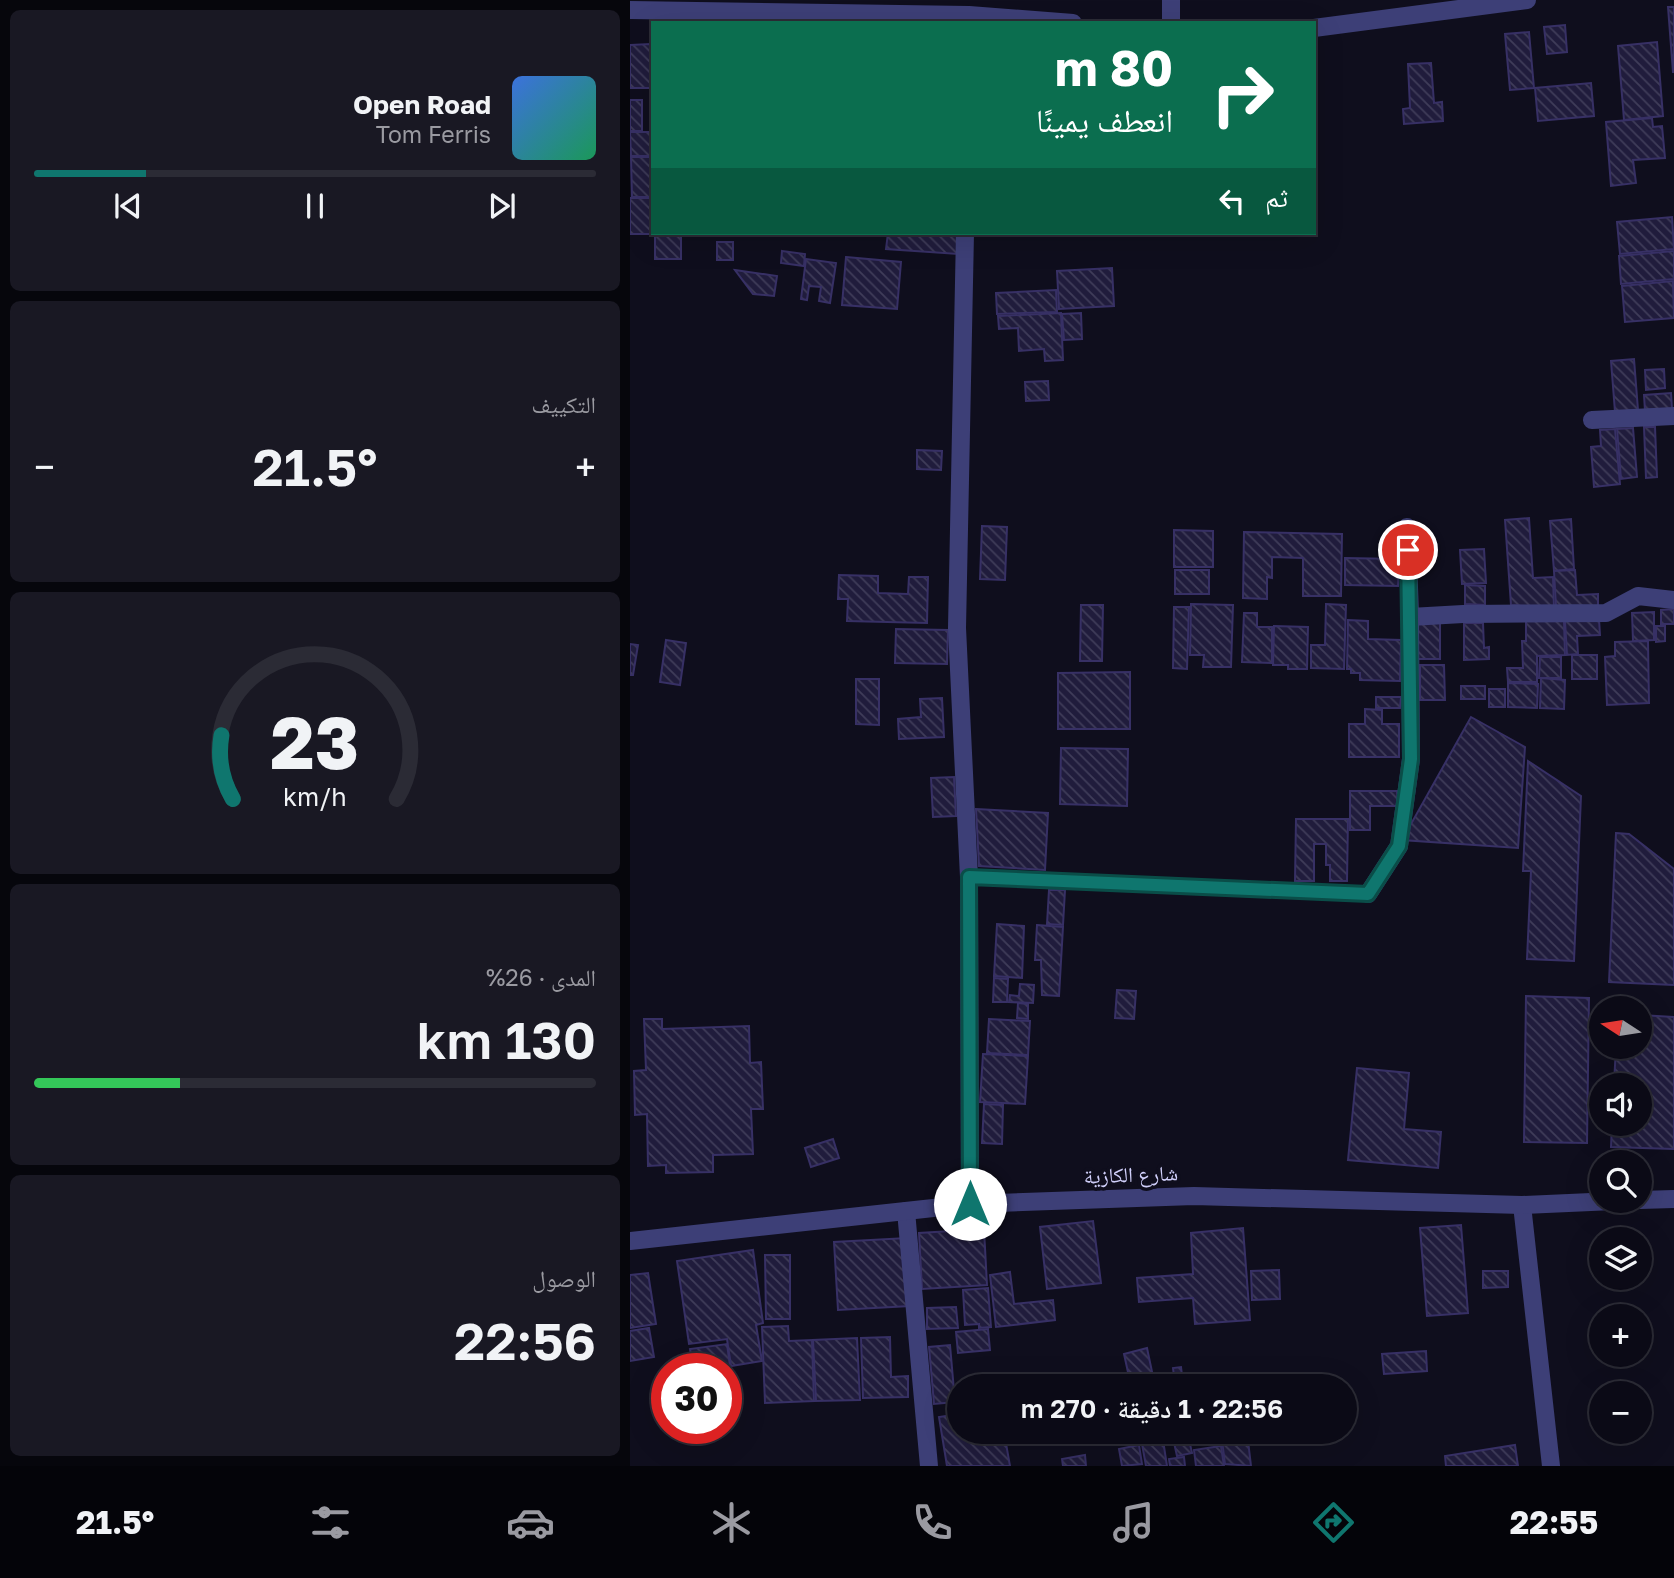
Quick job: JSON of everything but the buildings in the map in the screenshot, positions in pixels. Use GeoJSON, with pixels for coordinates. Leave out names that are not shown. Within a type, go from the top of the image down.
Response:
{"type":"FeatureCollection","features":[{"type":"Feature","properties":{"kind":"street"},"geometry":{"type":"LineString","coordinates":[[1171,0],[1171,21]]}},
{"type":"Feature","properties":{"kind":"street"},"geometry":{"type":"LineString","coordinates":[[1316,28],[1527,0]]}},
{"type":"Feature","properties":{"kind":"street"},"geometry":{"type":"LineString","coordinates":[[630,10],[1021,21]]}},
{"type":"Feature","properties":{"kind":"street"},"geometry":{"type":"LineString","coordinates":[[965,235],[957,628],[969,877],[970,1204]]}},
{"type":"Feature","properties":{"kind":"street"},"geometry":{"type":"LineString","coordinates":[[1592,420],[1674,416]]}},
{"type":"Feature","properties":{"kind":"street"},"geometry":{"type":"LineString","coordinates":[[1368,894],[1399,846],[1411,759],[1407,527]]}},
{"type":"Feature","properties":{"kind":"street"},"geometry":{"type":"LineString","coordinates":[[1410,617],[1606,613],[1638,596],[1674,600]]}},
{"type":"Feature","properties":{"kind":"street","name":"شارع الكازية"},"geometry":{"type":"LineString","coordinates":[[630,1241],[970,1204],[1194,1195],[1521,1205],[1589,1202]]}},
{"type":"Feature","properties":{"kind":"street","name":"شارع الكازية"},"geometry":{"type":"LineString","coordinates":[[1652,1200],[1674,1199]]}},
{"type":"Feature","properties":{"kind":"street"},"geometry":{"type":"LineString","coordinates":[[1521,1205],[1551,1466]]}},
{"type":"Feature","properties":{"kind":"street"},"geometry":{"type":"LineString","coordinates":[[906,1211],[929,1466]]}},
{"type":"Feature","properties":{"kind":"lane"},"geometry":{"type":"LineString","coordinates":[[969,877],[1368,894]]}},
{"type":"Feature","properties":{"kind":"route"},"geometry":{"type":"LineString","coordinates":[[970,1204],[969,877],[1368,894],[1399,846],[1411,759],[1408,550]]}}]}
